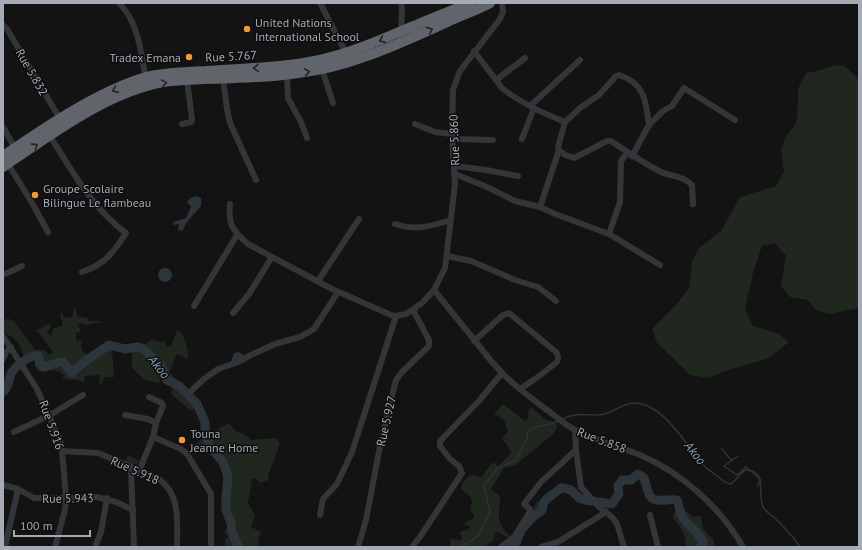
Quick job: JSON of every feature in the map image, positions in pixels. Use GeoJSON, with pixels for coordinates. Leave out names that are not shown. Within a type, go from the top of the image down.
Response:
{"type":"FeatureCollection","features":[{"type":"Feature","properties":{"kind":"highway","name":"Rue 5.767"},"geometry":{"type":"LineString","coordinates":[[5,163],[14,148],[80,107],[104,95],[147,81],[188,72],[298,64],[323,59],[371,45],[470,3]]}},
{"type":"Feature","properties":{"kind":"highway"},"geometry":{"type":"LineString","coordinates":[[5,163],[87,113],[147,81],[287,75],[322,69],[351,62],[372,54],[478,6],[490,3]]}},
{"type":"Feature","properties":{"kind":"street"},"geometry":{"type":"LineString","coordinates":[[119,3],[130,17],[142,50],[147,81]]}},
{"type":"Feature","properties":{"kind":"street"},"geometry":{"type":"LineString","coordinates":[[320,3],[330,19],[346,53]]}},
{"type":"Feature","properties":{"kind":"street"},"geometry":{"type":"LineString","coordinates":[[401,3],[401,32]]}},
{"type":"Feature","properties":{"kind":"street","name":"Rue 5.860"},"geometry":{"type":"LineString","coordinates":[[413,310],[434,290],[445,268],[455,174],[453,90],[460,71],[500,19],[503,12],[502,3]]}},
{"type":"Feature","properties":{"kind":"street","name":"Rue 5.832"},"geometry":{"type":"LineString","coordinates":[[3,25],[8,29],[60,119]]}},
{"type":"Feature","properties":{"kind":"street"},"geometry":{"type":"LineString","coordinates":[[474,52],[507,93],[532,107],[565,122]]}},
{"type":"Feature","properties":{"kind":"street"},"geometry":{"type":"LineString","coordinates":[[496,80],[525,58]]}},
{"type":"Feature","properties":{"kind":"street"},"geometry":{"type":"LineString","coordinates":[[522,139],[532,107],[580,60]]}},
{"type":"Feature","properties":{"kind":"street"},"geometry":{"type":"LineString","coordinates":[[322,69],[333,103]]}},
{"type":"Feature","properties":{"kind":"street"},"geometry":{"type":"LineString","coordinates":[[287,75],[288,98],[301,122],[307,138]]}},
{"type":"Feature","properties":{"kind":"street"},"geometry":{"type":"LineString","coordinates":[[540,207],[559,150],[558,147],[565,122],[580,108],[599,95],[616,76],[619,75],[631,80],[642,91],[645,99],[649,125]]}},
{"type":"Feature","properties":{"kind":"street"},"geometry":{"type":"LineString","coordinates":[[224,78],[230,123],[256,180]]}},
{"type":"Feature","properties":{"kind":"street"},"geometry":{"type":"LineString","coordinates":[[182,124],[188,123],[192,120],[187,80]]}},
{"type":"Feature","properties":{"kind":"street"},"geometry":{"type":"LineString","coordinates":[[608,234],[620,202],[621,161],[630,154],[649,125],[657,116],[672,106],[685,88],[735,120]]}},
{"type":"Feature","properties":{"kind":"street"},"geometry":{"type":"LineString","coordinates":[[415,124],[453,137],[493,140]]}},
{"type":"Feature","properties":{"kind":"street"},"geometry":{"type":"LineString","coordinates":[[3,127],[14,148]]}},
{"type":"Feature","properties":{"kind":"street"},"geometry":{"type":"LineString","coordinates":[[50,136],[85,190],[108,219],[126,233],[119,244],[100,265],[82,272]]}},
{"type":"Feature","properties":{"kind":"street"},"geometry":{"type":"LineString","coordinates":[[559,150],[565,156],[574,158],[607,140],[661,172],[687,180],[692,185],[693,204]]}},
{"type":"Feature","properties":{"kind":"street"},"geometry":{"type":"LineString","coordinates":[[5,163],[31,201],[48,232]]}},
{"type":"Feature","properties":{"kind":"street"},"geometry":{"type":"LineString","coordinates":[[455,166],[518,176]]}},
{"type":"Feature","properties":{"kind":"street"},"geometry":{"type":"LineString","coordinates":[[455,174],[487,187],[515,202],[540,207],[608,234],[660,265]]}},
{"type":"Feature","properties":{"kind":"street"},"geometry":{"type":"LineString","coordinates":[[230,204],[229,216],[231,223],[237,235],[248,244],[338,292],[396,316],[406,314],[413,310]]}},
{"type":"Feature","properties":{"kind":"street"},"geometry":{"type":"LineString","coordinates":[[318,281],[359,219]]}},
{"type":"Feature","properties":{"kind":"street"},"geometry":{"type":"LineString","coordinates":[[395,224],[405,227],[419,228],[451,220]]}},
{"type":"Feature","properties":{"kind":"street"},"geometry":{"type":"LineString","coordinates":[[194,306],[237,235]]}},
{"type":"Feature","properties":{"kind":"street"},"geometry":{"type":"LineString","coordinates":[[447,256],[471,261],[515,280],[538,287],[556,301]]}},
{"type":"Feature","properties":{"kind":"street"},"geometry":{"type":"LineString","coordinates":[[234,314],[249,294],[272,257]]}},
{"type":"Feature","properties":{"kind":"street"},"geometry":{"type":"LineString","coordinates":[[3,275],[22,266]]}},
{"type":"Feature","properties":{"kind":"street","name":"Rue 5.858"},"geometry":{"type":"LineString","coordinates":[[434,290],[474,341],[502,373],[520,389],[575,430],[600,441],[640,455],[661,465],[677,476],[694,489],[718,512],[734,532],[743,547]]}},
{"type":"Feature","properties":{"kind":"street"},"geometry":{"type":"LineString","coordinates":[[192,390],[204,378],[218,369],[238,362],[275,344],[300,337],[314,329],[338,292]]}},
{"type":"Feature","properties":{"kind":"street","name":"Rue 5.927"},"geometry":{"type":"LineString","coordinates":[[358,547],[366,520],[381,440],[396,380],[402,372],[429,346],[429,340],[413,310]]}},
{"type":"Feature","properties":{"kind":"street"},"geometry":{"type":"LineString","coordinates":[[474,341],[503,315],[509,313],[556,352],[558,355],[557,362],[520,389]]}},
{"type":"Feature","properties":{"kind":"street"},"geometry":{"type":"LineString","coordinates":[[320,515],[323,499],[337,484],[352,452],[396,316]]}},
{"type":"Feature","properties":{"kind":"street","name":"Rue 5.916"},"geometry":{"type":"LineString","coordinates":[[3,336],[37,388],[60,440],[66,498],[55,547]]}},
{"type":"Feature","properties":{"kind":"street"},"geometry":{"type":"LineString","coordinates":[[3,359],[6,352],[11,348]]}},
{"type":"Feature","properties":{"kind":"street"},"geometry":{"type":"LineString","coordinates":[[412,547],[462,473],[459,466],[450,459],[440,446],[440,441],[479,401],[502,373]]}},
{"type":"Feature","properties":{"kind":"street"},"geometry":{"type":"LineString","coordinates":[[14,432],[50,415],[83,395]]}},
{"type":"Feature","properties":{"kind":"street"},"geometry":{"type":"LineString","coordinates":[[139,471],[153,437],[156,423],[163,406],[162,403],[149,397]]}},
{"type":"Feature","properties":{"kind":"street"},"geometry":{"type":"LineString","coordinates":[[125,415],[148,419],[156,423]]}},
{"type":"Feature","properties":{"kind":"street"},"geometry":{"type":"LineString","coordinates":[[575,430],[576,450],[579,466],[579,482],[581,488],[596,504],[613,518],[617,524],[624,547]]}},
{"type":"Feature","properties":{"kind":"street"},"geometry":{"type":"LineString","coordinates":[[153,437],[185,452],[210,490],[212,499],[211,547]]}},
{"type":"Feature","properties":{"kind":"street"},"geometry":{"type":"LineString","coordinates":[[501,547],[514,537],[530,513],[530,509],[524,504],[541,482],[576,450]]}},
{"type":"Feature","properties":{"kind":"street","name":"Rue 5.918"},"geometry":{"type":"LineString","coordinates":[[62,451],[98,453],[159,479],[164,483],[173,495],[176,505],[177,547]]}},
{"type":"Feature","properties":{"kind":"street"},"geometry":{"type":"LineString","coordinates":[[131,468],[134,547]]}},
{"type":"Feature","properties":{"kind":"street","name":"Rue 5.943"},"geometry":{"type":"LineString","coordinates":[[3,485],[18,489],[34,498],[107,498],[133,510]]}},
{"type":"Feature","properties":{"kind":"street"},"geometry":{"type":"LineString","coordinates":[[5,547],[18,489]]}},
{"type":"Feature","properties":{"kind":"street"},"geometry":{"type":"LineString","coordinates":[[95,547],[101,532],[107,498]]}},
{"type":"Feature","properties":{"kind":"street"},"geometry":{"type":"LineString","coordinates":[[541,547],[558,542],[606,512]]}},
{"type":"Feature","properties":{"kind":"street"},"geometry":{"type":"LineString","coordinates":[[650,515],[658,547]]}},
{"type":"Feature","properties":{"kind":"shaded area"},"geometry":{"type":"Polygon","coordinates":[[[835,65],[845,66],[859,80],[859,308],[829,314],[816,310],[808,300],[790,297],[781,286],[786,256],[775,243],[762,246],[754,269],[745,309],[753,326],[777,333],[789,342],[769,358],[728,370],[708,378],[690,375],[657,343],[652,329],[676,305],[689,288],[692,262],[698,249],[721,231],[740,197],[776,186],[784,172],[781,150],[786,136],[796,124],[798,89],[806,73],[835,65]]]}},
{"type":"Feature","properties":{"kind":"shaded area"},"geometry":{"type":"Polygon","coordinates":[[[196,196],[201,198],[201,206],[186,223],[183,230],[178,231],[179,224],[174,225],[173,222],[186,218],[191,207],[187,202],[190,198],[196,196]]]}},
{"type":"Feature","properties":{"kind":"shaded area"},"geometry":{"type":"Polygon","coordinates":[[[165,268],[170,270],[172,275],[170,280],[165,282],[160,280],[158,275],[160,270],[165,268]]]}},
{"type":"Feature","properties":{"kind":"shaded area"},"geometry":{"type":"Polygon","coordinates":[[[74,308],[76,309],[77,316],[88,318],[88,321],[101,322],[84,325],[81,323],[78,324],[81,332],[76,333],[76,340],[83,341],[81,344],[82,351],[92,356],[73,370],[64,361],[44,364],[38,353],[25,359],[18,342],[3,331],[3,322],[8,318],[11,321],[13,320],[35,350],[44,350],[49,355],[53,352],[37,330],[50,323],[51,328],[47,331],[51,337],[53,329],[63,325],[60,314],[62,313],[64,318],[72,317],[74,308]]]}},
{"type":"Feature","properties":{"kind":"shaded area"},"geometry":{"type":"Polygon","coordinates":[[[177,330],[180,332],[186,343],[188,359],[177,354],[169,373],[174,377],[174,382],[187,391],[196,402],[208,428],[206,430],[208,435],[229,423],[235,431],[245,435],[251,440],[276,438],[280,444],[269,473],[268,480],[260,483],[255,478],[252,479],[248,503],[255,515],[251,527],[261,532],[258,541],[259,547],[225,547],[225,539],[228,535],[224,533],[227,527],[227,520],[223,505],[225,480],[222,478],[224,475],[223,469],[220,469],[219,465],[222,463],[210,449],[199,454],[194,446],[205,436],[202,420],[196,409],[190,410],[171,394],[173,385],[162,379],[159,383],[144,380],[132,367],[132,352],[153,339],[160,342],[165,341],[166,347],[171,346],[177,330]]]}},
{"type":"Feature","properties":{"kind":"shaded area"},"geometry":{"type":"Polygon","coordinates":[[[112,349],[114,377],[105,377],[101,384],[99,383],[100,375],[84,376],[85,384],[84,382],[81,382],[81,380],[62,379],[64,376],[62,373],[50,368],[62,364],[67,372],[72,375],[84,364],[107,350],[112,349]]]}},
{"type":"Feature","properties":{"kind":"shaded area"},"geometry":{"type":"Polygon","coordinates":[[[238,352],[243,354],[243,359],[236,362],[231,361],[234,353],[238,352]]]}},
{"type":"Feature","properties":{"kind":"shaded area"},"geometry":{"type":"Polygon","coordinates":[[[503,404],[525,421],[529,417],[528,412],[531,407],[545,419],[555,422],[557,426],[556,430],[551,436],[514,466],[504,468],[491,489],[500,496],[499,517],[501,525],[509,535],[508,538],[497,532],[494,534],[495,539],[484,547],[450,547],[451,538],[460,541],[462,538],[460,532],[470,529],[470,526],[464,524],[474,517],[470,510],[472,503],[471,497],[462,490],[464,481],[471,475],[481,477],[493,462],[498,466],[511,453],[508,446],[502,439],[508,431],[504,420],[494,414],[503,404]]]}},
{"type":"Feature","properties":{"kind":"shaded area"},"geometry":{"type":"Polygon","coordinates":[[[128,455],[140,461],[132,467],[125,463],[128,455]]]}},
{"type":"Feature","properties":{"kind":"shaded area"},"geometry":{"type":"Polygon","coordinates":[[[537,501],[541,503],[533,521],[515,547],[509,547],[516,532],[532,511],[537,501]]]}},
{"type":"Feature","properties":{"kind":"shaded area"},"geometry":{"type":"Polygon","coordinates":[[[677,504],[693,517],[701,516],[703,529],[713,539],[715,547],[686,547],[684,533],[673,517],[677,504]]]}},
{"type":"Feature","properties":{"kind":"waterway","name":"Akoo"},"geometry":{"type":"LineString","coordinates":[[3,392],[7,387],[12,372],[17,366],[28,358],[38,356],[42,367],[63,362],[72,373],[84,362],[109,345],[125,349],[138,347],[143,349],[161,365],[167,380],[179,386],[197,404],[205,422],[209,446],[223,462],[228,477],[226,510],[238,547]]}},
{"type":"Feature","properties":{"kind":"waterway","name":"Akoo"},"geometry":{"type":"LineString","coordinates":[[563,419],[574,415],[605,414],[633,403],[643,404],[653,409],[663,416],[680,434],[703,465],[724,482],[731,484],[745,470],[752,471],[757,474],[759,478],[761,502],[763,507],[785,528],[800,547]]}},
{"type":"Feature","properties":{"kind":"waterway"},"geometry":{"type":"LineString","coordinates":[[460,547],[478,536],[490,512],[484,485],[498,468],[516,460],[527,439],[528,431],[535,427],[558,421]]}},
{"type":"Feature","properties":{"kind":"waterway"},"geometry":{"type":"LineString","coordinates":[[722,449],[732,461]]}},
{"type":"Feature","properties":{"kind":"waterway","name":"Akoo"},"geometry":{"type":"LineString","coordinates":[[738,456],[724,466],[737,475],[746,467],[761,480],[757,486]]}},
{"type":"Feature","properties":{"kind":"waterway","name":"Akoo"},"geometry":{"type":"LineString","coordinates":[[512,547],[517,541],[521,530],[535,515],[542,510],[544,502],[561,488],[571,490],[579,498],[585,500],[612,504],[619,494],[618,486],[622,480],[631,480],[638,474],[644,478],[649,494],[652,498],[655,500],[677,500],[682,517],[701,538],[703,542],[701,547]]}},
{"type":"Feature","properties":{"kind":"place","name":"United Nations International School"},"geometry":{"type":"Point","coordinates":[247,29]}},
{"type":"Feature","properties":{"kind":"place","name":"Tradex Emana"},"geometry":{"type":"Point","coordinates":[189,57]}},
{"type":"Feature","properties":{"kind":"place","name":"Groupe Scolaire Bilingue Le flambeau"},"geometry":{"type":"Point","coordinates":[35,195]}},
{"type":"Feature","properties":{"kind":"place","name":"Touna Jeanne Home"},"geometry":{"type":"Point","coordinates":[182,440]}}]}
